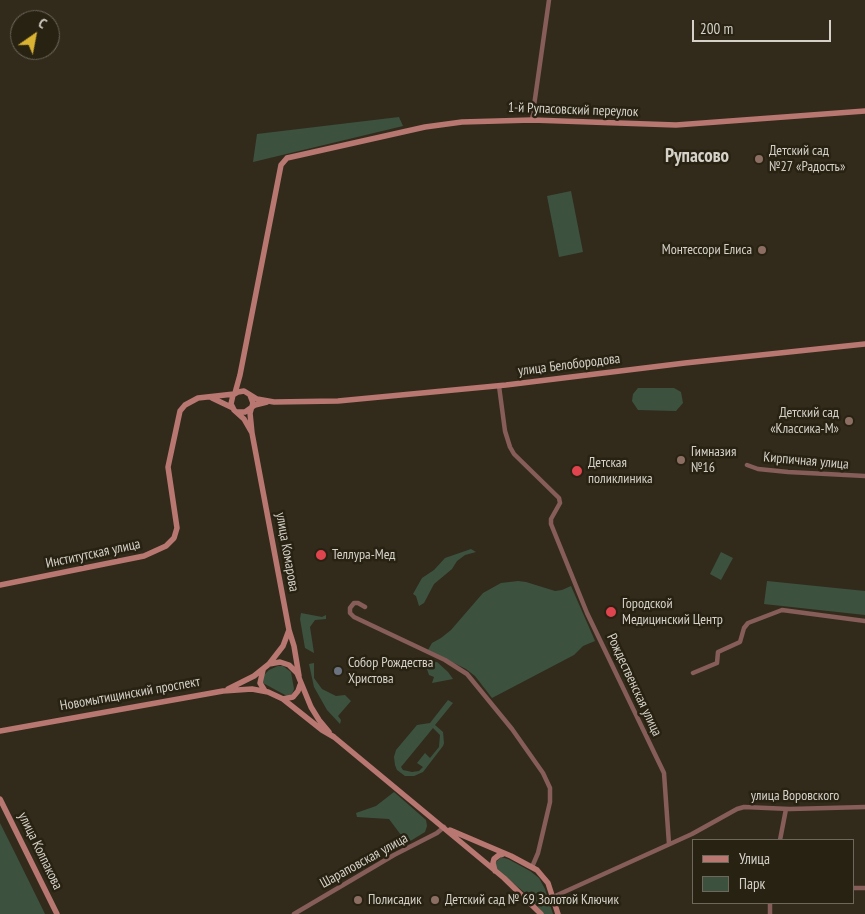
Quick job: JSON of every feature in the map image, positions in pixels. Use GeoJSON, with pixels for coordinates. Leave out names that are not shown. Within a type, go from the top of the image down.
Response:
{"type":"FeatureCollection","features":[{"type":"Feature","properties":{"kind":"street"},"geometry":{"type":"LineString","coordinates":[[532,120],[549,0]]}},
{"type":"Feature","properties":{"kind":"street","name":"1-й Рупасовский переулок"},"geometry":{"type":"LineString","coordinates":[[240,375],[281,165],[284,160],[293,156],[433,126],[462,122],[532,120],[676,125],[865,112]]}},
{"type":"Feature","properties":{"kind":"street","name":"улица Белобородова"},"geometry":{"type":"LineString","coordinates":[[251,408],[263,403],[274,402],[338,401],[499,386],[685,363],[865,344]]}},
{"type":"Feature","properties":{"kind":"street"},"geometry":{"type":"LineString","coordinates":[[207,397],[235,410],[246,412],[251,408],[252,400],[241,384],[240,375]]}},
{"type":"Feature","properties":{"kind":"street"},"geometry":{"type":"LineString","coordinates":[[235,410],[231,401],[240,375]]}},
{"type":"Feature","properties":{"kind":"street","name":"Рождественская улица"},"geometry":{"type":"LineString","coordinates":[[499,386],[505,431],[510,447],[514,454],[559,498],[560,503],[551,520],[551,524],[581,599],[664,773],[669,844]]}},
{"type":"Feature","properties":{"kind":"street"},"geometry":{"type":"LineString","coordinates":[[235,394],[241,391],[248,393]]}},
{"type":"Feature","properties":{"kind":"street","name":"улица Белобородова"},"geometry":{"type":"LineString","coordinates":[[248,393],[259,399],[274,402]]}},
{"type":"Feature","properties":{"kind":"street","name":"Институтская улица"},"geometry":{"type":"LineString","coordinates":[[0,585],[144,556],[162,549],[174,538],[177,528],[168,467],[178,417],[182,408],[198,398],[235,394]]}},
{"type":"Feature","properties":{"kind":"street","name":"улица Комарова"},"geometry":{"type":"LineString","coordinates":[[251,408],[252,433],[288,630],[294,646],[299,676]]}},
{"type":"Feature","properties":{"kind":"street","name":"улица Комарова"},"geometry":{"type":"LineString","coordinates":[[235,410],[246,422],[252,433]]}},
{"type":"Feature","properties":{"kind":"street","name":"Кирпичная улица"},"geometry":{"type":"LineString","coordinates":[[746,465],[758,469],[788,472],[865,476]]}},
{"type":"Feature","properties":{"kind":"street"},"geometry":{"type":"LineString","coordinates":[[365,607],[354,603],[350,608],[350,613],[354,617],[445,660],[467,674],[543,772],[550,788],[550,802],[538,853],[532,867]]}},
{"type":"Feature","properties":{"kind":"street"},"geometry":{"type":"LineString","coordinates":[[693,673],[716,663],[718,652],[740,642],[744,628],[748,623],[782,610],[865,621]]}},
{"type":"Feature","properties":{"kind":"street"},"geometry":{"type":"LineString","coordinates":[[223,691],[247,680],[264,669],[285,642],[288,630]]}},
{"type":"Feature","properties":{"kind":"street"},"geometry":{"type":"LineString","coordinates":[[269,664],[286,664],[292,667],[299,676],[314,712],[333,736]]}},
{"type":"Feature","properties":{"kind":"street"},"geometry":{"type":"LineString","coordinates":[[264,669],[260,676],[260,683],[265,691]]}},
{"type":"Feature","properties":{"kind":"street"},"geometry":{"type":"LineString","coordinates":[[283,699],[293,697],[298,691],[301,682]]}},
{"type":"Feature","properties":{"kind":"street","name":"Новомытищинский проспект"},"geometry":{"type":"LineString","coordinates":[[0,730],[223,691],[252,689],[265,691],[283,699],[322,730],[333,736],[518,890],[541,914]]}},
{"type":"Feature","properties":{"kind":"street","name":"улица Колпакова"},"geometry":{"type":"LineString","coordinates":[[0,799],[57,914]]}},
{"type":"Feature","properties":{"kind":"street","name":"улица Воровского"},"geometry":{"type":"LineString","coordinates":[[553,897],[692,834],[744,807],[786,809],[865,807]]}},
{"type":"Feature","properties":{"kind":"street"},"geometry":{"type":"LineString","coordinates":[[780,839],[786,809]]}},
{"type":"Feature","properties":{"kind":"street","name":"Новомытищинский проспект"},"geometry":{"type":"LineString","coordinates":[[444,827],[532,867],[545,878],[557,913]]}},
{"type":"Feature","properties":{"kind":"street","name":"Шараповская улица"},"geometry":{"type":"LineString","coordinates":[[294,914],[437,833],[444,827]]}},
{"type":"Feature","properties":{"kind":"street"},"geometry":{"type":"LineString","coordinates":[[495,871],[494,859],[499,854],[506,854]]}},
{"type":"Feature","properties":{"kind":"green space"},"geometry":{"type":"Polygon","coordinates":[[[399,117],[403,126],[253,162],[257,134],[399,117]]]}},
{"type":"Feature","properties":{"kind":"green space"},"geometry":{"type":"Polygon","coordinates":[[[571,191],[583,252],[559,257],[547,196],[571,191]]]}},
{"type":"Feature","properties":{"kind":"green space"},"geometry":{"type":"Polygon","coordinates":[[[638,388],[674,388],[681,392],[683,403],[676,411],[638,410],[632,401],[633,394],[638,388]]]}},
{"type":"Feature","properties":{"kind":"green space"},"geometry":{"type":"Polygon","coordinates":[[[471,549],[476,552],[465,555],[457,561],[452,569],[434,584],[424,603],[419,606],[416,596],[413,594],[422,578],[434,570],[445,558],[471,549]]]}},
{"type":"Feature","properties":{"kind":"green space"},"geometry":{"type":"Polygon","coordinates":[[[721,552],[733,558],[721,580],[710,574],[721,552]]]}},
{"type":"Feature","properties":{"kind":"green space"},"geometry":{"type":"Polygon","coordinates":[[[518,581],[555,591],[571,586],[595,641],[583,646],[574,655],[492,698],[475,676],[466,669],[428,650],[432,643],[451,630],[483,593],[501,583],[518,581]]]}},
{"type":"Feature","properties":{"kind":"green space"},"geometry":{"type":"Polygon","coordinates":[[[767,581],[865,591],[865,615],[764,604],[767,581]]]}},
{"type":"Feature","properties":{"kind":"green space"},"geometry":{"type":"Polygon","coordinates":[[[301,613],[322,617],[326,615],[326,619],[315,620],[310,627],[314,653],[305,648],[300,619],[301,613]]]}},
{"type":"Feature","properties":{"kind":"green space"},"geometry":{"type":"Polygon","coordinates":[[[437,662],[453,679],[432,683],[434,677],[429,675],[427,669],[430,663],[437,662]]]}},
{"type":"Feature","properties":{"kind":"green space"},"geometry":{"type":"Polygon","coordinates":[[[314,663],[314,678],[322,689],[336,696],[345,695],[351,701],[338,716],[341,720],[340,724],[327,710],[314,687],[309,664],[314,663]]]}},
{"type":"Feature","properties":{"kind":"green space"},"geometry":{"type":"Polygon","coordinates":[[[283,666],[291,672],[294,689],[292,694],[287,696],[263,683],[263,676],[269,670],[283,666]]]}},
{"type":"Feature","properties":{"kind":"green space"},"geometry":{"type":"Polygon","coordinates":[[[448,700],[453,703],[435,725],[443,732],[443,746],[423,772],[414,776],[405,776],[397,770],[395,765],[394,757],[396,750],[417,725],[430,723],[448,700]],[[433,728],[401,767],[403,770],[419,771],[423,767],[417,763],[425,753],[430,758],[439,747],[440,735],[433,728]]]}},
{"type":"Feature","properties":{"kind":"green space"},"geometry":{"type":"Polygon","coordinates":[[[394,792],[426,820],[425,832],[407,843],[389,819],[357,817],[356,813],[376,806],[394,792]]]}},
{"type":"Feature","properties":{"kind":"green space"},"geometry":{"type":"Polygon","coordinates":[[[0,823],[16,855],[45,914],[0,914],[0,823]]]}},
{"type":"Feature","properties":{"kind":"green space"},"geometry":{"type":"Polygon","coordinates":[[[501,857],[530,871],[539,878],[545,889],[553,914],[544,914],[524,892],[497,870],[495,863],[501,857]]]}},
{"type":"Feature","properties":{"kind":"place","name":"Детский сад №27 «Радость»"},"geometry":{"type":"Point","coordinates":[759,159]}},
{"type":"Feature","properties":{"kind":"place","name":"Монтессори Елиса"},"geometry":{"type":"Point","coordinates":[762,250]}},
{"type":"Feature","properties":{"kind":"place","name":"Детский сад «Классика-М»"},"geometry":{"type":"Point","coordinates":[849,421]}},
{"type":"Feature","properties":{"kind":"place","name":"Гимназия №16"},"geometry":{"type":"Point","coordinates":[681,460]}},
{"type":"Feature","properties":{"kind":"place","name":"Детская поликлиника"},"geometry":{"type":"Point","coordinates":[577,471]}},
{"type":"Feature","properties":{"kind":"place","name":"Теллура-Мед"},"geometry":{"type":"Point","coordinates":[321,555]}},
{"type":"Feature","properties":{"kind":"place","name":"Городской Медицинский Центр"},"geometry":{"type":"Point","coordinates":[611,612]}},
{"type":"Feature","properties":{"kind":"place","name":"Собор Рождества Христова"},"geometry":{"type":"Point","coordinates":[338,671]}},
{"type":"Feature","properties":{"kind":"place","name":"Полисадик"},"geometry":{"type":"Point","coordinates":[358,900]}},
{"type":"Feature","properties":{"kind":"place","name":"Детский сад № 69 Золотой Ключик"},"geometry":{"type":"Point","coordinates":[435,900]}},
{"type":"Feature","properties":{"kind":"district","name":"Рупасово"},"geometry":{"type":"Point","coordinates":[697,157]}}]}
